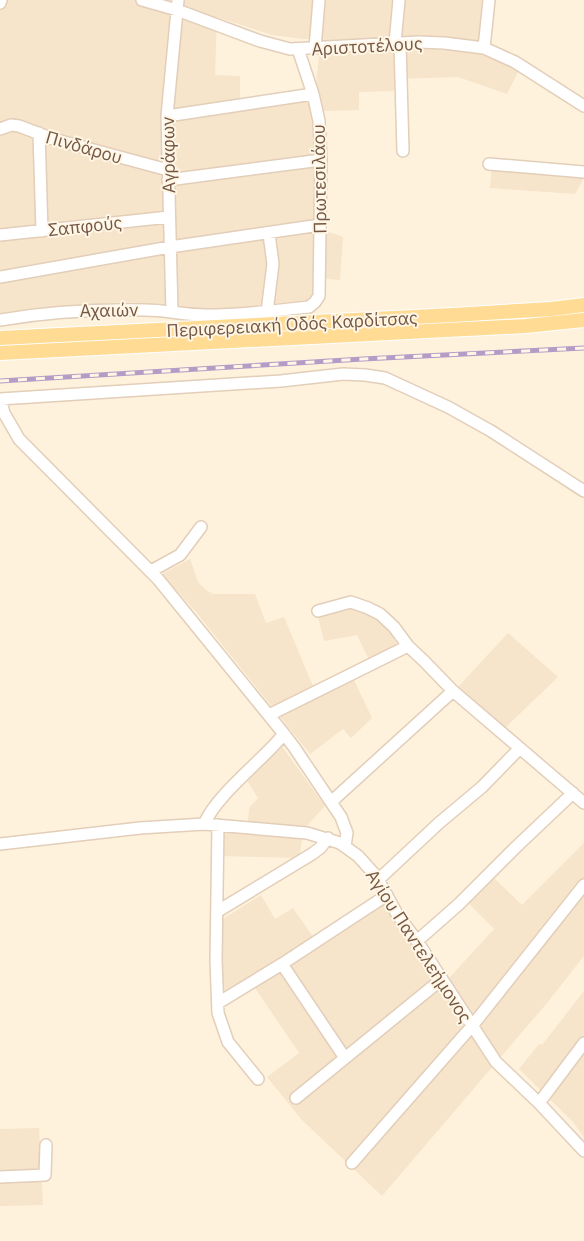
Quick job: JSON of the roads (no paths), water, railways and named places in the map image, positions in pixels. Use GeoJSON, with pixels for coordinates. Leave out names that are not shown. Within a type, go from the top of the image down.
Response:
{"type":"FeatureCollection","features":[{"type":"Feature","properties":{"kind":"main road","name":"Περιφερειακή Οδός Καρδίτσας"},"geometry":{"type":"LineString","coordinates":[[0,338],[452,316],[584,305]]}},
{"type":"Feature","properties":{"kind":"main road","name":"Περιφερειακή Οδός Καρδίτσας"},"geometry":{"type":"LineString","coordinates":[[0,352],[526,326],[584,320]]}},
{"type":"Feature","properties":{"kind":"street","name":"Αριστοτέλους"},"geometry":{"type":"LineString","coordinates":[[142,0],[178,5],[266,43],[281,47],[298,49],[398,43],[444,43],[484,48],[515,62],[584,106]]}},
{"type":"Feature","properties":{"kind":"street"},"geometry":{"type":"LineString","coordinates":[[315,48],[319,0]]}},
{"type":"Feature","properties":{"kind":"street"},"geometry":{"type":"LineString","coordinates":[[399,0],[398,43],[402,151]]}},
{"type":"Feature","properties":{"kind":"street"},"geometry":{"type":"LineString","coordinates":[[484,48],[489,0]]}},
{"type":"Feature","properties":{"kind":"street","name":"Αγράφων"},"geometry":{"type":"LineString","coordinates":[[172,312],[166,116],[178,5]]}},
{"type":"Feature","properties":{"kind":"street","name":"Πρωτεσιλάου"},"geometry":{"type":"LineString","coordinates":[[298,49],[313,94],[319,121],[321,160],[319,296],[309,307]]}},
{"type":"Feature","properties":{"kind":"street"},"geometry":{"type":"LineString","coordinates":[[166,116],[313,94]]}},
{"type":"Feature","properties":{"kind":"street","name":"Πινδάρου"},"geometry":{"type":"LineString","coordinates":[[0,129],[14,125],[168,175]]}},
{"type":"Feature","properties":{"kind":"street"},"geometry":{"type":"LineString","coordinates":[[38,134],[42,231]]}},
{"type":"Feature","properties":{"kind":"street"},"geometry":{"type":"LineString","coordinates":[[168,175],[321,160]]}},
{"type":"Feature","properties":{"kind":"street"},"geometry":{"type":"LineString","coordinates":[[489,164],[584,172]]}},
{"type":"Feature","properties":{"kind":"street","name":"Σαπφούς"},"geometry":{"type":"LineString","coordinates":[[0,235],[169,217]]}},
{"type":"Feature","properties":{"kind":"street"},"geometry":{"type":"LineString","coordinates":[[0,277],[170,247],[269,234],[320,225]]}},
{"type":"Feature","properties":{"kind":"street"},"geometry":{"type":"LineString","coordinates":[[267,312],[273,264],[269,234]]}},
{"type":"Feature","properties":{"kind":"street","name":"Αχαιών"},"geometry":{"type":"LineString","coordinates":[[0,320],[77,310],[147,310],[204,315],[267,312],[309,307]]}},
{"type":"Feature","properties":{"kind":"street"},"geometry":{"type":"LineString","coordinates":[[346,846],[346,828],[331,802],[284,734],[151,572],[19,439],[4,413],[0,399],[281,381],[343,374],[366,374],[385,378],[448,407],[491,431],[584,491]]}},
{"type":"Feature","properties":{"kind":"street"},"geometry":{"type":"LineString","coordinates":[[151,572],[180,555],[201,527]]}},
{"type":"Feature","properties":{"kind":"street"},"geometry":{"type":"LineString","coordinates":[[318,610],[350,602],[368,608],[388,620],[408,646],[453,691],[519,749],[584,802]]}},
{"type":"Feature","properties":{"kind":"street"},"geometry":{"type":"LineString","coordinates":[[269,715],[408,646]]}},
{"type":"Feature","properties":{"kind":"street"},"geometry":{"type":"LineString","coordinates":[[331,802],[453,691]]}},
{"type":"Feature","properties":{"kind":"street"},"geometry":{"type":"LineString","coordinates":[[204,824],[218,801],[271,750],[284,734]]}},
{"type":"Feature","properties":{"kind":"street"},"geometry":{"type":"LineString","coordinates":[[378,880],[439,823],[482,787],[519,749]]}},
{"type":"Feature","properties":{"kind":"street"},"geometry":{"type":"LineString","coordinates":[[417,941],[459,904],[574,793]]}},
{"type":"Feature","properties":{"kind":"street","name":"Αγίου Παντελεήμονος"},"geometry":{"type":"LineString","coordinates":[[0,844],[140,828],[204,824],[306,833],[328,838],[346,846],[363,861],[378,880],[397,914],[417,941],[489,1053],[584,1150]]}},
{"type":"Feature","properties":{"kind":"street"},"geometry":{"type":"LineString","coordinates":[[218,825],[216,952],[218,1003],[221,1022],[228,1042],[258,1079]]}},
{"type":"Feature","properties":{"kind":"street"},"geometry":{"type":"LineString","coordinates":[[218,912],[312,854],[328,838]]}},
{"type":"Feature","properties":{"kind":"street"},"geometry":{"type":"LineString","coordinates":[[352,1163],[472,1026],[584,885]]}},
{"type":"Feature","properties":{"kind":"street"},"geometry":{"type":"LineString","coordinates":[[218,1003],[282,964],[387,895]]}},
{"type":"Feature","properties":{"kind":"street"},"geometry":{"type":"LineString","coordinates":[[282,964],[345,1058]]}},
{"type":"Feature","properties":{"kind":"street"},"geometry":{"type":"LineString","coordinates":[[296,1098],[442,979]]}},
{"type":"Feature","properties":{"kind":"street"},"geometry":{"type":"LineString","coordinates":[[539,1103],[584,1043]]}},
{"type":"Feature","properties":{"kind":"street"},"geometry":{"type":"LineString","coordinates":[[0,1177],[45,1175],[46,1145]]}},
{"type":"Feature","properties":{"kind":"railway"},"geometry":{"type":"LineString","coordinates":[[0,381],[584,348]]}}]}
